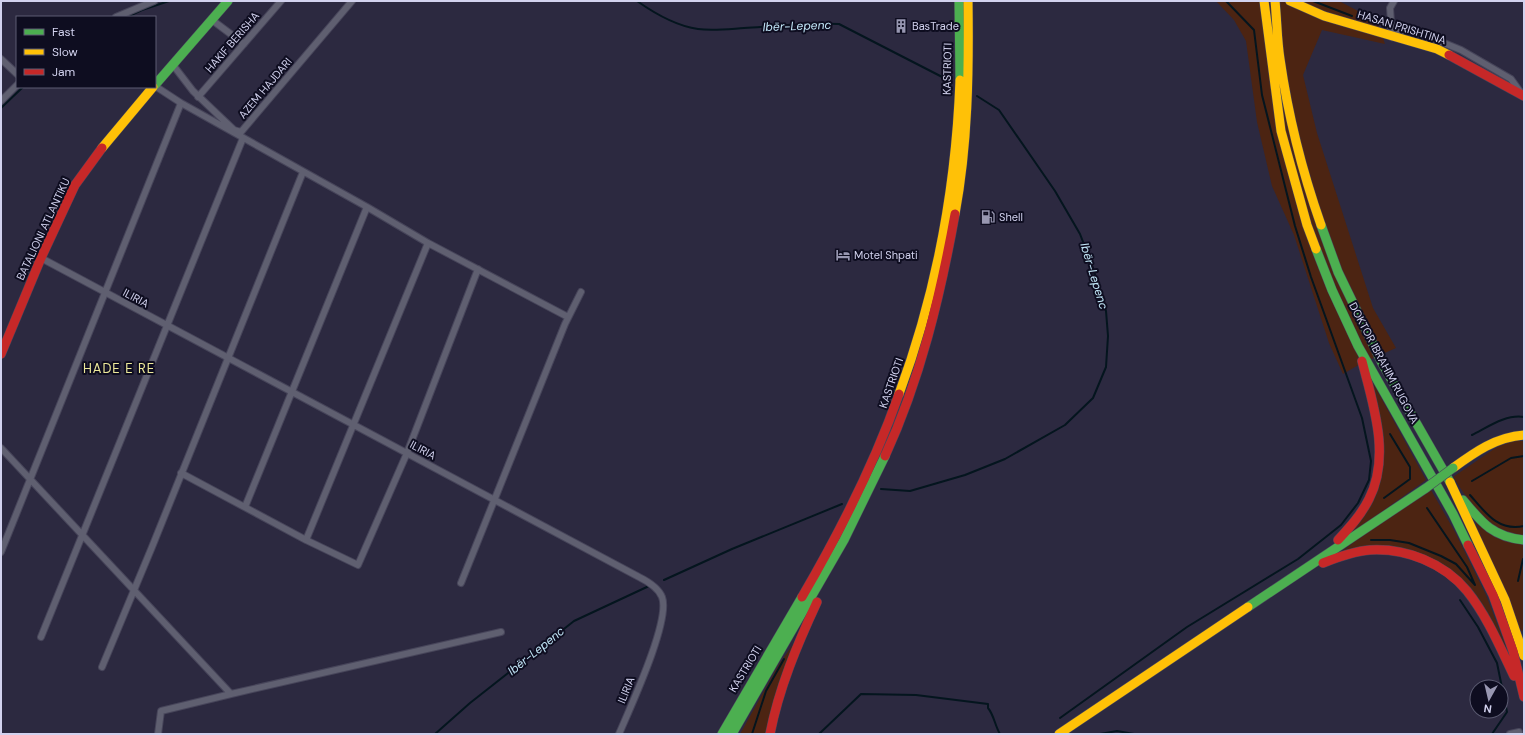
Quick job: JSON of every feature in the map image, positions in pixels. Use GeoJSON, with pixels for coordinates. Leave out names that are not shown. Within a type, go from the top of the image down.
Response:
{"type":"FeatureCollection","features":[{"type":"Feature","properties":{"kind":"main road","name":"BATALIONI ATLANTIKU"},"geometry":{"type":"LineString","coordinates":[[156,84],[228,1]]}},
{"type":"Feature","properties":{"kind":"main road","name":"KASTRIOTI"},"geometry":{"type":"LineString","coordinates":[[722,734],[817,572],[851,509],[891,418],[917,344],[944,228],[952,174],[960,73],[959,1]]}},
{"type":"Feature","properties":{"kind":"main road","name":"KASTRIOTI"},"geometry":{"type":"LineString","coordinates":[[732,734],[844,542],[874,482],[902,414],[925,347],[943,279],[956,211],[966,128],[968,1]]}},
{"type":"Feature","properties":{"kind":"main road","name":"HASAN PRISHTINA"},"geometry":{"type":"LineString","coordinates":[[1290,1],[1324,16],[1437,49],[1523,95]]}},
{"type":"Feature","properties":{"kind":"main road","name":"DOKTOR IBRAHIM RUGOVA"},"geometry":{"type":"LineString","coordinates":[[1264,4],[1281,131],[1307,225],[1332,290],[1358,346],[1453,514],[1493,596],[1513,651],[1524,697]]}},
{"type":"Feature","properties":{"kind":"main road","name":"DOKTOR IBRAHIM RUGOVA"},"geometry":{"type":"LineString","coordinates":[[1275,4],[1280,58],[1291,121],[1311,197],[1338,272],[1382,363],[1453,489],[1505,600],[1524,656]]}},
{"type":"Feature","properties":{"kind":"main road","name":"BATALIONI ATLANTIKU"},"geometry":{"type":"LineString","coordinates":[[1,354],[41,258],[75,186],[106,142],[152,88]]}},
{"type":"Feature","properties":{"kind":"main road"},"geometry":{"type":"LineString","coordinates":[[1306,569],[1351,528],[1360,517],[1374,490],[1378,473],[1380,455],[1378,425],[1358,346]]}},
{"type":"Feature","properties":{"kind":"main road"},"geometry":{"type":"LineString","coordinates":[[1059,734],[1426,488],[1453,468],[1495,441],[1506,437],[1524,435]]}},
{"type":"Feature","properties":{"kind":"main road"},"geometry":{"type":"LineString","coordinates":[[1453,489],[1480,522],[1497,535],[1514,540],[1524,540]]}},
{"type":"Feature","properties":{"kind":"main road"},"geometry":{"type":"LineString","coordinates":[[770,734],[776,706],[790,664],[844,542]]}},
{"type":"Feature","properties":{"kind":"main road"},"geometry":{"type":"LineString","coordinates":[[1306,569],[1350,554],[1374,550],[1407,553],[1440,567],[1455,579],[1466,591],[1485,618],[1524,697]]}},
{"type":"Feature","properties":{"kind":"street"},"geometry":{"type":"LineString","coordinates":[[118,16],[139,4],[154,1]]}},
{"type":"Feature","properties":{"kind":"street","name":"HAKIF BERISHA"},"geometry":{"type":"LineString","coordinates":[[198,97],[282,1]]}},
{"type":"Feature","properties":{"kind":"street","name":"AZEM HAJDARI"},"geometry":{"type":"LineString","coordinates":[[173,65],[198,97],[234,130],[239,132],[243,130],[352,1]]}},
{"type":"Feature","properties":{"kind":"street"},"geometry":{"type":"LineString","coordinates":[[1392,37],[1390,8],[1394,1]]}},
{"type":"Feature","properties":{"kind":"street"},"geometry":{"type":"LineString","coordinates":[[212,20],[244,44]]}},
{"type":"Feature","properties":{"kind":"street"},"geometry":{"type":"LineString","coordinates":[[1,59],[16,73]]}},
{"type":"Feature","properties":{"kind":"street"},"geometry":{"type":"LineString","coordinates":[[1,101],[16,86]]}},
{"type":"Feature","properties":{"kind":"street"},"geometry":{"type":"LineString","coordinates":[[156,87],[181,103],[367,207],[428,243],[568,317]]}},
{"type":"Feature","properties":{"kind":"street"},"geometry":{"type":"LineString","coordinates":[[1,552],[181,103]]}},
{"type":"Feature","properties":{"kind":"street"},"geometry":{"type":"LineString","coordinates":[[41,637],[243,138]]}},
{"type":"Feature","properties":{"kind":"street"},"geometry":{"type":"LineString","coordinates":[[102,667],[303,172]]}},
{"type":"Feature","properties":{"kind":"street"},"geometry":{"type":"LineString","coordinates":[[245,507],[367,207]]}},
{"type":"Feature","properties":{"kind":"street"},"geometry":{"type":"LineString","coordinates":[[306,540],[428,243]]}},
{"type":"Feature","properties":{"kind":"street","name":"ILIRIA"},"geometry":{"type":"LineString","coordinates":[[41,258],[647,581],[662,597],[662,612],[659,633],[619,734]]}},
{"type":"Feature","properties":{"kind":"street"},"geometry":{"type":"LineString","coordinates":[[181,473],[306,540],[358,565],[407,453],[478,269]]}},
{"type":"Feature","properties":{"kind":"street"},"geometry":{"type":"LineString","coordinates":[[461,583],[568,317],[582,292]]}},
{"type":"Feature","properties":{"kind":"street"},"geometry":{"type":"LineString","coordinates":[[1,448],[231,694]]}},
{"type":"Feature","properties":{"kind":"street"},"geometry":{"type":"LineString","coordinates":[[158,734],[161,711],[501,632]]}},
{"type":"Feature","properties":{"kind":"street"},"geometry":{"type":"LineString","coordinates":[[1510,734],[1519,732]]}},
{"type":"Feature","properties":{"kind":"shaded area"},"geometry":{"type":"Polygon","coordinates":[[[1216,1],[1339,1],[1377,21],[1385,44],[1322,30],[1303,75],[1317,133],[1373,308],[1396,348],[1362,363],[1343,374],[1329,343],[1294,235],[1272,186],[1257,122],[1246,41],[1234,20],[1216,1]]]}},
{"type":"Feature","properties":{"kind":"shaded area"},"geometry":{"type":"Polygon","coordinates":[[[1367,372],[1426,480],[1348,536],[1382,472],[1367,372]]]}},
{"type":"Feature","properties":{"kind":"shaded area"},"geometry":{"type":"Polygon","coordinates":[[[1513,441],[1524,441],[1524,536],[1501,533],[1471,504],[1453,477],[1497,447],[1513,441]]]}},
{"type":"Feature","properties":{"kind":"shaded area"},"geometry":{"type":"Polygon","coordinates":[[[1431,490],[1455,532],[1486,595],[1508,652],[1479,605],[1419,555],[1340,553],[1375,525],[1431,490]]]}},
{"type":"Feature","properties":{"kind":"shaded area"},"geometry":{"type":"Polygon","coordinates":[[[1474,517],[1524,543],[1524,630],[1521,631],[1477,528],[1474,517]]]}},
{"type":"Feature","properties":{"kind":"shaded area"},"geometry":{"type":"Polygon","coordinates":[[[802,631],[766,734],[740,734],[778,666],[802,631]]]}},
{"type":"Feature","properties":{"kind":"waterway","name":"Ibër-Lepenc"},"geometry":{"type":"LineString","coordinates":[[129,16],[169,1]]}},
{"type":"Feature","properties":{"kind":"waterway","name":"Ibër-Lepenc"},"geometry":{"type":"LineString","coordinates":[[637,1],[666,18],[682,25],[698,29],[721,30],[804,24],[839,24],[950,81]]}},
{"type":"Feature","properties":{"kind":"waterway"},"geometry":{"type":"LineString","coordinates":[[1060,718],[1187,627],[1298,559],[1341,525],[1358,503],[1369,480],[1371,461],[1362,418],[1311,277],[1295,226],[1262,95],[1254,30],[1226,1]]}},
{"type":"Feature","properties":{"kind":"waterway"},"geometry":{"type":"LineString","coordinates":[[1313,1],[1352,16]]}},
{"type":"Feature","properties":{"kind":"waterway","name":"Ibër-Lepenc"},"geometry":{"type":"LineString","coordinates":[[1,108],[22,88]]}},
{"type":"Feature","properties":{"kind":"waterway","name":"Ibër-Lepenc"},"geometry":{"type":"LineString","coordinates":[[881,489],[910,491],[965,475],[1005,459],[1065,425],[1093,398],[1106,367],[1108,336],[1106,311],[1093,268],[1080,234],[1055,191],[999,110],[977,96]]}},
{"type":"Feature","properties":{"kind":"waterway"},"geometry":{"type":"LineString","coordinates":[[1472,435],[1504,419],[1511,417],[1524,417]]}},
{"type":"Feature","properties":{"kind":"waterway"},"geometry":{"type":"LineString","coordinates":[[1384,498],[1410,479],[1410,467],[1390,434]]}},
{"type":"Feature","properties":{"kind":"waterway"},"geometry":{"type":"LineString","coordinates":[[1472,481],[1511,458],[1524,456]]}},
{"type":"Feature","properties":{"kind":"waterway"},"geometry":{"type":"LineString","coordinates":[[1470,495],[1487,514],[1499,523],[1515,527],[1524,526]]}},
{"type":"Feature","properties":{"kind":"waterway","name":"Ibër-Lepenc"},"geometry":{"type":"LineString","coordinates":[[664,580],[732,549],[842,504]]}},
{"type":"Feature","properties":{"kind":"waterway"},"geometry":{"type":"LineString","coordinates":[[1371,540],[1390,540],[1409,543],[1441,556],[1456,564],[1475,585],[1467,567],[1427,508]]}},
{"type":"Feature","properties":{"kind":"waterway"},"geometry":{"type":"LineString","coordinates":[[1518,581],[1523,559]]}},
{"type":"Feature","properties":{"kind":"waterway","name":"Ibër-Lepenc"},"geometry":{"type":"LineString","coordinates":[[435,734],[470,703],[574,621],[649,586]]}},
{"type":"Feature","properties":{"kind":"waterway"},"geometry":{"type":"LineString","coordinates":[[1460,600],[1478,627],[1497,663],[1507,712],[1492,734]]}},
{"type":"Feature","properties":{"kind":"waterway"},"geometry":{"type":"LineString","coordinates":[[752,734],[766,691],[784,659]]}},
{"type":"Feature","properties":{"kind":"waterway"},"geometry":{"type":"LineString","coordinates":[[819,734],[861,694],[916,695],[988,704],[988,708],[1000,734]]}},
{"type":"Feature","properties":{"kind":"waterway"},"geometry":{"type":"LineString","coordinates":[[1100,734],[1117,731],[1134,734]]}},
{"type":"Feature","properties":{"kind":"traffic: fast"},"geometry":{"type":"LineString","coordinates":[[156,84],[228,1]]}},
{"type":"Feature","properties":{"kind":"traffic: fast"},"geometry":{"type":"LineString","coordinates":[[959,1],[960,80]]}},
{"type":"Feature","properties":{"kind":"traffic: fast"},"geometry":{"type":"LineString","coordinates":[[1321,225],[1338,272],[1382,363],[1450,482]]}},
{"type":"Feature","properties":{"kind":"traffic: fast"},"geometry":{"type":"LineString","coordinates":[[1316,249],[1332,290],[1358,346],[1453,514],[1468,545]]}},
{"type":"Feature","properties":{"kind":"traffic: fast"},"geometry":{"type":"LineString","coordinates":[[732,734],[844,540],[885,456]]}},
{"type":"Feature","properties":{"kind":"traffic: fast"},"geometry":{"type":"LineString","coordinates":[[1426,488],[1453,468]]}},
{"type":"Feature","properties":{"kind":"traffic: fast"},"geometry":{"type":"LineString","coordinates":[[1248,607],[1426,488]]}},
{"type":"Feature","properties":{"kind":"traffic: fast"},"geometry":{"type":"LineString","coordinates":[[1463,500],[1476,516],[1489,528],[1504,536],[1524,540]]}},
{"type":"Feature","properties":{"kind":"traffic: fast"},"geometry":{"type":"LineString","coordinates":[[722,734],[802,597]]}},
{"type":"Feature","properties":{"kind":"traffic: slow"},"geometry":{"type":"LineString","coordinates":[[955,214],[963,161],[967,108],[968,1]]}},
{"type":"Feature","properties":{"kind":"traffic: slow"},"geometry":{"type":"LineString","coordinates":[[1264,1],[1281,131],[1307,225],[1316,249]]}},
{"type":"Feature","properties":{"kind":"traffic: slow"},"geometry":{"type":"LineString","coordinates":[[1275,1],[1279,52],[1291,122],[1321,225]]}},
{"type":"Feature","properties":{"kind":"traffic: slow"},"geometry":{"type":"LineString","coordinates":[[1290,1],[1324,16],[1437,49],[1449,55]]}},
{"type":"Feature","properties":{"kind":"traffic: slow"},"geometry":{"type":"LineString","coordinates":[[899,394],[924,318],[942,240],[954,160],[960,80]]}},
{"type":"Feature","properties":{"kind":"traffic: slow"},"geometry":{"type":"LineString","coordinates":[[102,148],[152,88]]}},
{"type":"Feature","properties":{"kind":"traffic: slow"},"geometry":{"type":"LineString","coordinates":[[1453,468],[1486,446],[1514,436],[1524,435]]}},
{"type":"Feature","properties":{"kind":"traffic: slow"},"geometry":{"type":"LineString","coordinates":[[1450,482],[1505,600],[1524,656]]}},
{"type":"Feature","properties":{"kind":"traffic: slow"},"geometry":{"type":"LineString","coordinates":[[1059,734],[1248,607]]}},
{"type":"Feature","properties":{"kind":"traffic: jam"},"geometry":{"type":"LineString","coordinates":[[1449,55],[1524,96]]}},
{"type":"Feature","properties":{"kind":"traffic: jam"},"geometry":{"type":"LineString","coordinates":[[1,354],[41,258],[75,185],[102,148]]}},
{"type":"Feature","properties":{"kind":"traffic: jam"},"geometry":{"type":"LineString","coordinates":[[885,456],[909,398],[928,338],[943,276],[955,214]]}},
{"type":"Feature","properties":{"kind":"traffic: jam"},"geometry":{"type":"LineString","coordinates":[[1338,540],[1355,521],[1366,505],[1375,482],[1379,465],[1378,430],[1362,361]]}},
{"type":"Feature","properties":{"kind":"traffic: jam"},"geometry":{"type":"LineString","coordinates":[[802,597],[830,548],[855,498],[879,447],[899,394]]}},
{"type":"Feature","properties":{"kind":"traffic: jam"},"geometry":{"type":"LineString","coordinates":[[1468,545],[1493,595],[1513,651],[1524,697]]}},
{"type":"Feature","properties":{"kind":"traffic: jam"},"geometry":{"type":"LineString","coordinates":[[1323,563],[1358,552],[1384,550],[1410,555],[1436,565],[1458,581],[1467,591],[1493,632],[1514,676]]}},
{"type":"Feature","properties":{"kind":"traffic: jam"},"geometry":{"type":"LineString","coordinates":[[770,734],[778,700],[789,667],[817,602]]}},
{"type":"Feature","properties":{"kind":"place","name":"BasTrade"},"geometry":{"type":"Point","coordinates":[901,26]}},
{"type":"Feature","properties":{"kind":"place","name":"Shell"},"geometry":{"type":"Point","coordinates":[988,217]}},
{"type":"Feature","properties":{"kind":"place","name":"Motel Shpati"},"geometry":{"type":"Point","coordinates":[843,255]}},
{"type":"Feature","properties":{"kind":"district","name":"HADE E RE"},"geometry":{"type":"Point","coordinates":[119,368]}}]}
